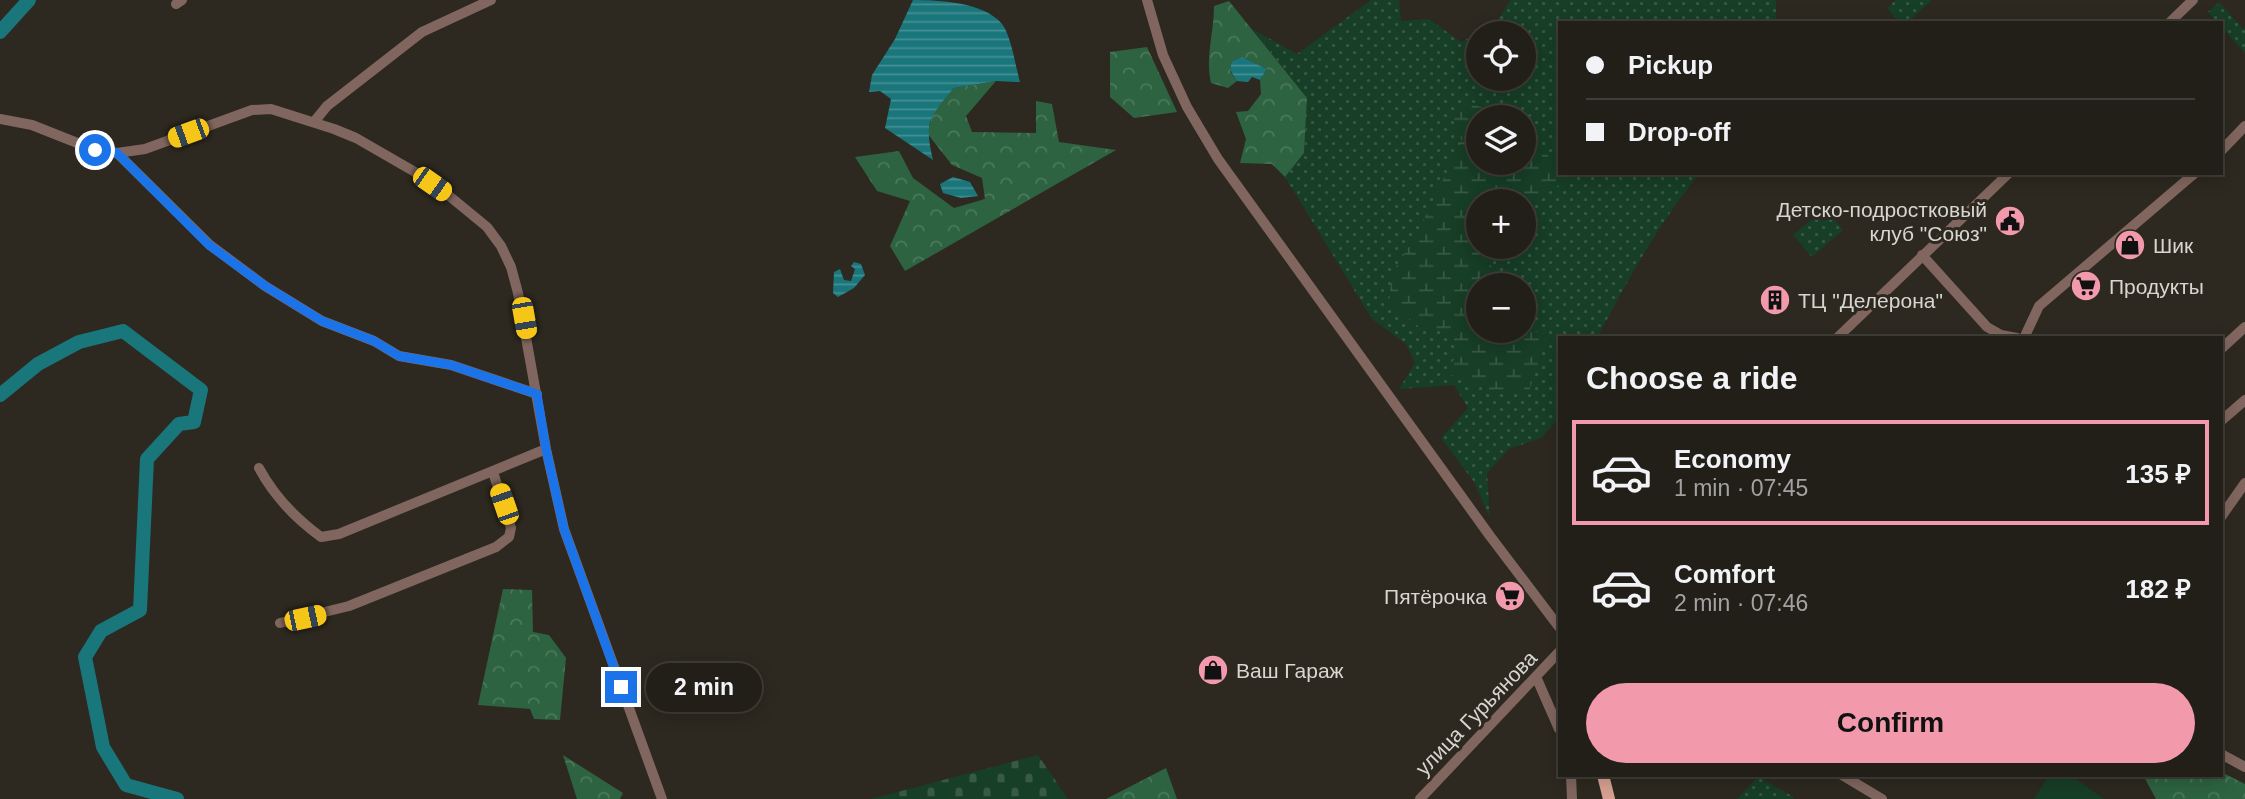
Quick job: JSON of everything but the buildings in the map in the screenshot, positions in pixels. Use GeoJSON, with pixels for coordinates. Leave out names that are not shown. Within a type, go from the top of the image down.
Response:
{"type":"FeatureCollection","features":[{"type":"Feature","properties":{"kind":"main road"},"geometry":{"type":"LineString","coordinates":[[1604,777],[1609,799]]}},
{"type":"Feature","properties":{"kind":"street"},"geometry":{"type":"LineString","coordinates":[[314,122],[327,106],[422,32],[491,0]]}},
{"type":"Feature","properties":{"kind":"street"},"geometry":{"type":"LineString","coordinates":[[1147,0],[1163,55],[1187,107],[1218,159],[1490,536],[1558,626]]}},
{"type":"Feature","properties":{"kind":"street"},"geometry":{"type":"LineString","coordinates":[[2171,21],[2193,0]]}},
{"type":"Feature","properties":{"kind":"street"},"geometry":{"type":"LineString","coordinates":[[0,119],[32,125],[95,150],[117,153],[145,149],[252,110],[271,109],[356,138],[448,195],[487,227],[501,246],[511,267],[524,318],[546,449],[564,529],[662,799]]}},
{"type":"Feature","properties":{"kind":"street"},"geometry":{"type":"LineString","coordinates":[[2223,149],[2245,126]]}},
{"type":"Feature","properties":{"kind":"street"},"geometry":{"type":"LineString","coordinates":[[117,153],[209,245],[265,286],[322,321],[374,341],[399,356],[451,365],[537,394]]}},
{"type":"Feature","properties":{"kind":"street"},"geometry":{"type":"LineString","coordinates":[[1839,336],[2007,175]]}},
{"type":"Feature","properties":{"kind":"street"},"geometry":{"type":"LineString","coordinates":[[2025,336],[2039,306],[2193,175]]}},
{"type":"Feature","properties":{"kind":"street"},"geometry":{"type":"LineString","coordinates":[[1922,255],[1987,327],[2006,336]]}},
{"type":"Feature","properties":{"kind":"street"},"geometry":{"type":"LineString","coordinates":[[2223,347],[2245,327]]}},
{"type":"Feature","properties":{"kind":"street"},"geometry":{"type":"LineString","coordinates":[[2223,419],[2245,400]]}},
{"type":"Feature","properties":{"kind":"street"},"geometry":{"type":"LineString","coordinates":[[259,468],[272,493],[304,525],[321,537],[339,534],[546,449]]}},
{"type":"Feature","properties":{"kind":"street"},"geometry":{"type":"LineString","coordinates":[[280,623],[349,606],[496,547],[509,537],[511,528],[493,472]]}},
{"type":"Feature","properties":{"kind":"street"},"geometry":{"type":"LineString","coordinates":[[2223,514],[2245,483]]}},
{"type":"Feature","properties":{"kind":"street","name":"улица Гурьянова"},"geometry":{"type":"LineString","coordinates":[[1419,799],[1558,653]]}},
{"type":"Feature","properties":{"kind":"street"},"geometry":{"type":"LineString","coordinates":[[1536,678],[1558,727]]}},
{"type":"Feature","properties":{"kind":"street"},"geometry":{"type":"LineString","coordinates":[[2223,755],[2245,767]]}},
{"type":"Feature","properties":{"kind":"street"},"geometry":{"type":"LineString","coordinates":[[1570,777],[1572,799]]}},
{"type":"Feature","properties":{"kind":"street"},"geometry":{"type":"LineString","coordinates":[[1845,777],[1882,799]]}},
{"type":"Feature","properties":{"kind":"green space"},"geometry":{"type":"Polygon","coordinates":[[[1371,0],[1399,0],[1401,21],[1429,19],[1461,42],[1466,40],[1466,91],[1536,91],[1536,21],[1497,21],[1510,0],[1776,0],[1776,21],[1558,21],[1558,175],[1698,175],[1657,232],[1598,336],[1558,336],[1558,419],[1541,438],[1509,449],[1487,473],[1490,518],[1474,482],[1441,438],[1468,408],[1454,385],[1399,389],[1415,363],[1406,344],[1372,319],[1285,177],[1304,153],[1307,98],[1252,29],[1297,54],[1371,0]]]}},
{"type":"Feature","properties":{"kind":"green space"},"geometry":{"type":"Polygon","coordinates":[[[1896,0],[1932,0],[1909,21],[1898,21],[1887,8],[1896,0]]]}},
{"type":"Feature","properties":{"kind":"green space"},"geometry":{"type":"Polygon","coordinates":[[[1229,1],[1307,98],[1304,153],[1285,177],[1272,164],[1240,163],[1246,139],[1236,112],[1248,111],[1261,94],[1260,80],[1267,69],[1242,57],[1232,61],[1230,71],[1237,81],[1228,88],[1211,83],[1209,64],[1214,6],[1229,1]]]}},
{"type":"Feature","properties":{"kind":"green space"},"geometry":{"type":"Polygon","coordinates":[[[2219,2],[2243,29],[2245,27],[2245,53],[2223,29],[2223,21],[2215,21],[2208,12],[2219,2]]]}},
{"type":"Feature","properties":{"kind":"green space"},"geometry":{"type":"Polygon","coordinates":[[[1147,47],[1177,112],[1134,118],[1110,97],[1110,52],[1147,47]]]}},
{"type":"Feature","properties":{"kind":"green space"},"geometry":{"type":"Polygon","coordinates":[[[996,81],[966,116],[972,132],[1036,133],[1036,101],[1052,104],[1059,142],[1116,150],[905,271],[890,246],[910,201],[877,191],[855,157],[899,151],[913,178],[954,208],[985,199],[982,178],[952,165],[927,133],[934,111],[954,88],[996,81]]]}},
{"type":"Feature","properties":{"kind":"green space"},"geometry":{"type":"Polygon","coordinates":[[[1468,102],[1475,105],[1466,105],[1466,175],[1536,175],[1536,143],[1558,166],[1558,175],[1568,175],[1571,178],[1536,199],[1536,189],[1466,189],[1466,259],[1488,259],[1498,273],[1466,273],[1466,343],[1536,343],[1536,332],[1548,330],[1528,395],[1494,391],[1446,373],[1461,347],[1444,332],[1419,327],[1389,301],[1392,273],[1417,234],[1462,141],[1453,120],[1468,102]]]}},
{"type":"Feature","properties":{"kind":"green space"},"geometry":{"type":"Polygon","coordinates":[[[1825,208],[1843,230],[1812,257],[1793,235],[1825,208]]]}},
{"type":"Feature","properties":{"kind":"green space"},"geometry":{"type":"Polygon","coordinates":[[[503,589],[532,590],[533,632],[549,635],[566,658],[560,720],[534,719],[530,709],[478,705],[503,589]]]}},
{"type":"Feature","properties":{"kind":"green space"},"geometry":{"type":"Polygon","coordinates":[[[563,755],[623,793],[620,799],[577,799],[563,755]]]}},
{"type":"Feature","properties":{"kind":"green space"},"geometry":{"type":"Polygon","coordinates":[[[1038,755],[1068,799],[871,799],[1038,755]]]}},
{"type":"Feature","properties":{"kind":"green space"},"geometry":{"type":"Polygon","coordinates":[[[1166,768],[1177,799],[1106,799],[1166,768]]]}},
{"type":"Feature","properties":{"kind":"green space"},"geometry":{"type":"Polygon","coordinates":[[[2223,773],[2245,784],[2245,799],[2156,799],[2144,777],[2223,777],[2223,773]]]}},
{"type":"Feature","properties":{"kind":"green space"},"geometry":{"type":"Polygon","coordinates":[[[1758,777],[1794,797],[1793,799],[1737,799],[1758,777]]]}},
{"type":"Feature","properties":{"kind":"green space"},"geometry":{"type":"Polygon","coordinates":[[[2048,777],[2073,777],[2104,799],[2034,799],[2048,777]]]}},
{"type":"Feature","properties":{"kind":"water"},"geometry":{"type":"Polygon","coordinates":[[[913,0],[960,4],[994,17],[1002,24],[1008,36],[1020,82],[996,81],[954,88],[931,121],[929,137],[933,160],[885,128],[891,99],[880,91],[869,92],[872,75],[895,39],[913,0]]]}},
{"type":"Feature","properties":{"kind":"water"},"geometry":{"type":"Polygon","coordinates":[[[1242,57],[1267,69],[1260,80],[1252,77],[1248,82],[1237,81],[1230,70],[1232,61],[1242,57]]]}},
{"type":"Feature","properties":{"kind":"water"},"geometry":{"type":"Polygon","coordinates":[[[953,177],[970,182],[978,196],[961,198],[943,193],[940,184],[953,177]]]}},
{"type":"Feature","properties":{"kind":"water"},"geometry":{"type":"Polygon","coordinates":[[[854,262],[861,264],[865,275],[854,288],[838,297],[833,293],[834,272],[840,269],[844,280],[851,281],[855,269],[851,266],[854,262]]]}},
{"type":"Feature","properties":{"kind":"waterway"},"geometry":{"type":"LineString","coordinates":[[0,32],[29,0]]}},
{"type":"Feature","properties":{"kind":"waterway"},"geometry":{"type":"LineString","coordinates":[[0,395],[38,364],[79,342],[123,331],[201,390],[194,422],[179,424],[147,459],[140,610],[101,631],[85,657],[103,747],[126,785],[177,799]]}},
{"type":"Feature","properties":{"kind":"place","name":"Детско-подростковый клуб \"Союз\""},"geometry":{"type":"Point","coordinates":[2010,221]}},
{"type":"Feature","properties":{"kind":"place","name":"Шик"},"geometry":{"type":"Point","coordinates":[2130,245]}},
{"type":"Feature","properties":{"kind":"place","name":"Продукты"},"geometry":{"type":"Point","coordinates":[2086,286]}},
{"type":"Feature","properties":{"kind":"place","name":"ТЦ \"Делерона\""},"geometry":{"type":"Point","coordinates":[1775,300]}},
{"type":"Feature","properties":{"kind":"place","name":"Пятёрочка"},"geometry":{"type":"Point","coordinates":[1510,596]}},
{"type":"Feature","properties":{"kind":"place","name":"Ваш Гараж"},"geometry":{"type":"Point","coordinates":[1213,670]}},
{"type":"Feature","properties":{"kind":"route"},"geometry":{"type":"LineString","coordinates":[[95,150],[117,153],[209,245],[265,286],[322,321],[374,341],[399,356],[451,365],[537,394],[564,529],[621,687]]}}]}
